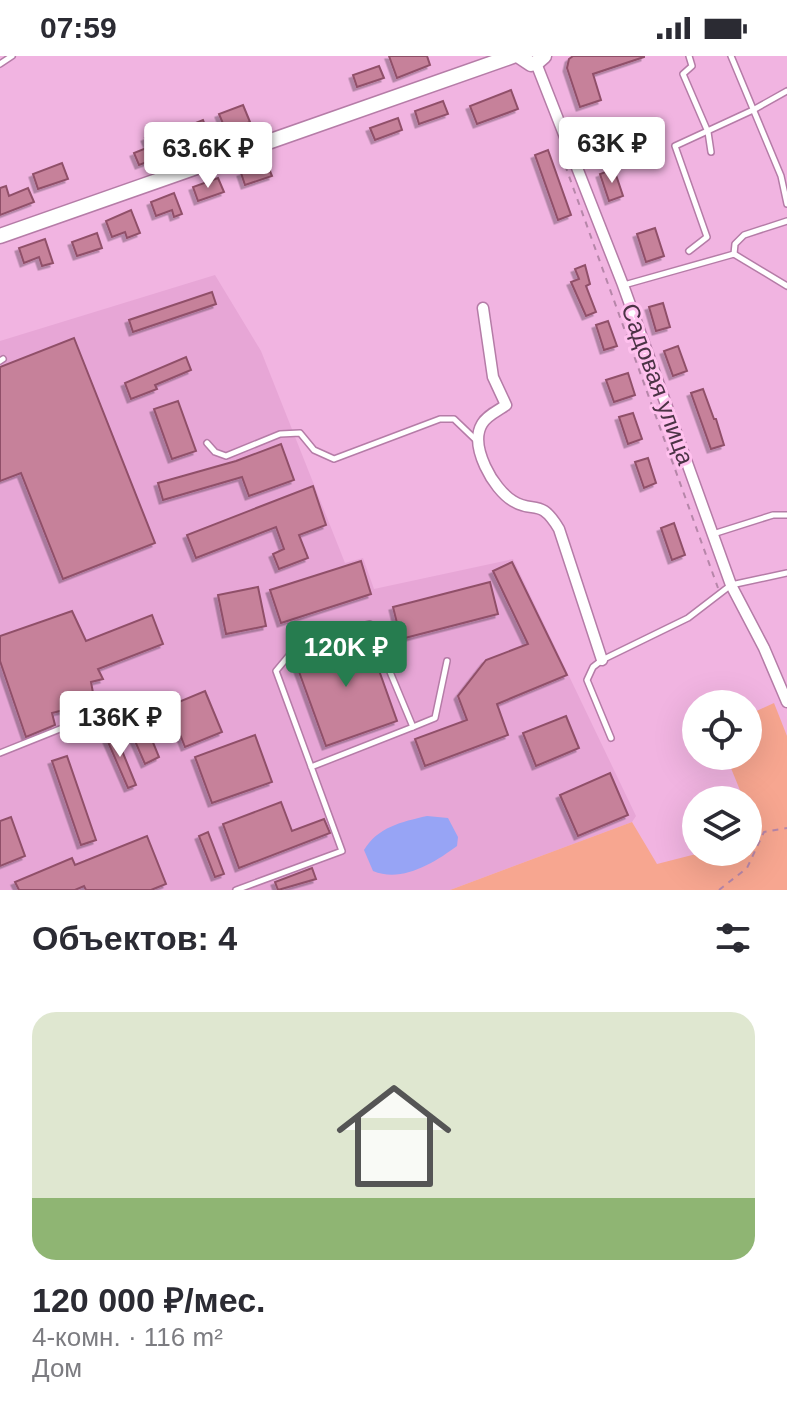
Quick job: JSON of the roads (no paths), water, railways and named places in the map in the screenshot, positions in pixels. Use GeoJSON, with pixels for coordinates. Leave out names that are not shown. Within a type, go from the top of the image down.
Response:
{"type":"FeatureCollection","features":[{"type":"Feature","properties":{"kind":"street"},"geometry":{"type":"LineString","coordinates":[[0,236],[516,56],[525,62],[540,59]]}},
{"type":"Feature","properties":{"kind":"street","name":"Садовая улица"},"geometry":{"type":"LineString","coordinates":[[540,59],[731,585],[764,648],[787,702]]}},
{"type":"Feature","properties":{"kind":"street"},"geometry":{"type":"LineString","coordinates":[[483,308],[493,377],[506,405],[485,419],[480,427],[478,442],[498,488],[515,502],[540,507],[559,529],[602,660]]}},
{"type":"Feature","properties":{"kind":"lane"},"geometry":{"type":"LineString","coordinates":[[0,64],[12,56]]}},
{"type":"Feature","properties":{"kind":"lane"},"geometry":{"type":"LineString","coordinates":[[689,56],[692,66],[683,74],[708,132],[711,152]]}},
{"type":"Feature","properties":{"kind":"lane"},"geometry":{"type":"LineString","coordinates":[[731,56],[781,176],[787,204]]}},
{"type":"Feature","properties":{"kind":"lane"},"geometry":{"type":"LineString","coordinates":[[689,251],[707,237],[675,146],[787,91]]}},
{"type":"Feature","properties":{"kind":"lane"},"geometry":{"type":"LineString","coordinates":[[734,254],[735,244],[744,235],[787,221]]}},
{"type":"Feature","properties":{"kind":"lane"},"geometry":{"type":"LineString","coordinates":[[623,285],[734,254],[786,286]]}},
{"type":"Feature","properties":{"kind":"lane"},"geometry":{"type":"LineString","coordinates":[[207,443],[215,452],[226,456],[280,434],[300,433],[314,450],[334,459],[440,419],[454,419],[478,442]]}},
{"type":"Feature","properties":{"kind":"lane"},"geometry":{"type":"LineString","coordinates":[[712,534],[773,515],[787,515]]}},
{"type":"Feature","properties":{"kind":"lane"},"geometry":{"type":"LineString","coordinates":[[611,738],[587,680],[593,667],[688,618],[731,585],[787,573]]}},
{"type":"Feature","properties":{"kind":"lane"},"geometry":{"type":"LineString","coordinates":[[236,890],[342,851],[276,671],[301,641],[370,624],[413,727]]}},
{"type":"Feature","properties":{"kind":"lane"},"geometry":{"type":"LineString","coordinates":[[311,767],[435,718],[447,661]]}},
{"type":"Feature","properties":{"kind":"lane"},"geometry":{"type":"LineString","coordinates":[[0,753],[100,713]]}},
{"type":"Feature","properties":{"kind":"water"},"geometry":{"type":"Polygon","coordinates":[[[427,816],[448,818],[458,837],[457,846],[428,865],[406,873],[395,875],[373,871],[364,850],[370,842],[391,827],[427,816]]]}}]}
